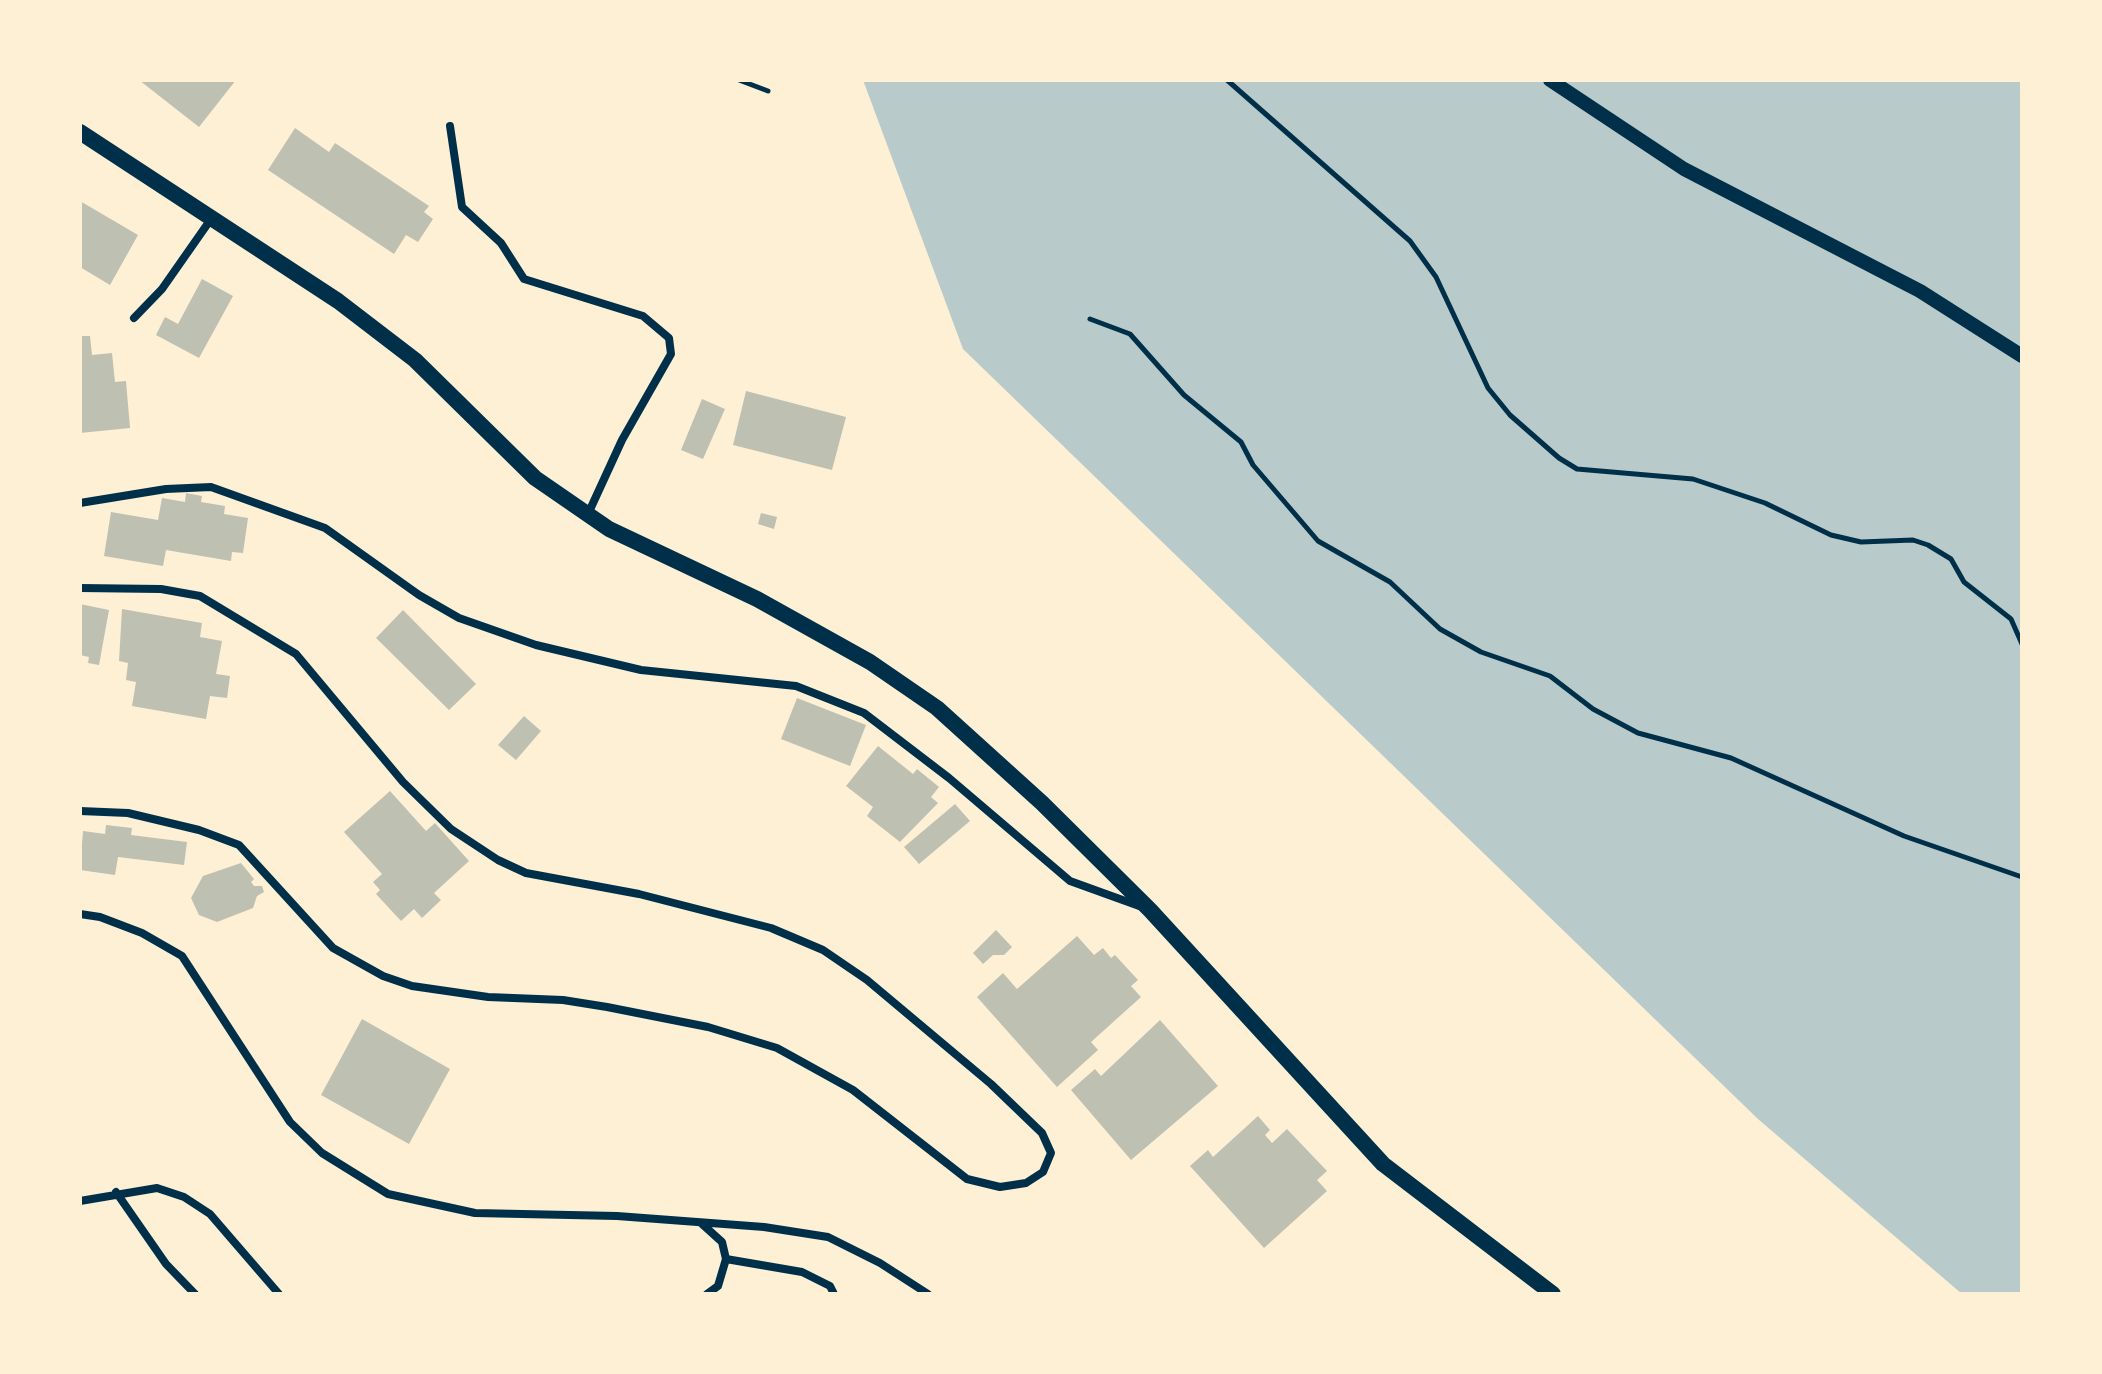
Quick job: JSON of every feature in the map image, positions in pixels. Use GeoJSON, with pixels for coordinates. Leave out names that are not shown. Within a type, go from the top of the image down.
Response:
{"type":"FeatureCollection","features":[{"type":"Feature","properties":{"kind":"main road"},"geometry":{"type":"LineString","coordinates":[[80,132],[338,301],[415,360],[535,478],[609,529],[757,599],[870,662],[926,701],[1003,766],[1150,910],[1383,1164],[1553,1294]]}},
{"type":"Feature","properties":{"kind":"street"},"geometry":{"type":"LineString","coordinates":[[1550,80],[1684,169],[1920,291],[2022,356]]}},
{"type":"Feature","properties":{"kind":"street"},"geometry":{"type":"LineString","coordinates":[[450,126],[462,207],[501,243],[524,279],[643,316],[669,338],[671,354],[622,440],[588,514]]}},
{"type":"Feature","properties":{"kind":"street"},"geometry":{"type":"LineString","coordinates":[[134,318],[162,289],[211,219]]}},
{"type":"Feature","properties":{"kind":"street"},"geometry":{"type":"LineString","coordinates":[[80,503],[166,489],[211,487],[325,528],[419,595],[459,618],[536,645],[641,670],[796,686],[864,713],[949,778],[1070,881],[1150,910]]}},
{"type":"Feature","properties":{"kind":"street"},"geometry":{"type":"LineString","coordinates":[[80,588],[161,589],[200,596],[296,654],[403,782],[451,829],[498,860],[526,873],[639,894],[771,928],[823,950],[867,980],[991,1084],[1042,1133],[1051,1153],[1043,1172],[1026,1183],[1000,1187],[967,1179],[853,1090],[777,1048],[708,1027],[607,1007],[563,1000],[488,997],[397,981],[333,948],[239,845],[199,830],[128,813],[80,811]]}},
{"type":"Feature","properties":{"kind":"street"},"geometry":{"type":"LineString","coordinates":[[80,914],[100,917],[142,933],[182,956],[290,1122],[322,1153],[388,1194],[475,1213],[701,1222],[828,1237],[880,1263],[928,1294]]}},
{"type":"Feature","properties":{"kind":"street"},"geometry":{"type":"LineString","coordinates":[[80,1201],[116,1192],[157,1188],[184,1197],[210,1214],[279,1294]]}},
{"type":"Feature","properties":{"kind":"street"},"geometry":{"type":"LineString","coordinates":[[116,1192],[166,1264],[195,1294]]}},
{"type":"Feature","properties":{"kind":"street"},"geometry":{"type":"LineString","coordinates":[[701,1222],[722,1242],[726,1259],[718,1286],[707,1294]]}},
{"type":"Feature","properties":{"kind":"street"},"geometry":{"type":"LineString","coordinates":[[726,1259],[802,1272],[830,1286],[834,1294]]}},
{"type":"Feature","properties":{"kind":"path"},"geometry":{"type":"LineString","coordinates":[[739,80],[768,91]]}},
{"type":"Feature","properties":{"kind":"path"},"geometry":{"type":"LineString","coordinates":[[1227,80],[1410,241],[1436,277],[1488,388],[1510,415],[1559,458],[1577,469],[1651,473],[1707,482],[1799,517],[1831,535],[1861,542],[1913,540],[1928,545],[1951,559],[1964,582],[2011,619],[2022,644]]}},
{"type":"Feature","properties":{"kind":"path"},"geometry":{"type":"LineString","coordinates":[[1090,319],[1130,334],[1184,395],[1241,442],[1253,465],[1318,541],[1390,582],[1440,629],[1481,652],[1550,676],[1593,709],[1638,733],[1731,758],[1904,836],[2022,877]]}},
{"type":"Feature","properties":{"kind":"shaded area"},"geometry":{"type":"Polygon","coordinates":[[[863,80],[2022,80],[2022,1294],[1962,1294],[1758,1119],[963,349],[863,80]]]}},
{"type":"Feature","properties":{"kind":"building"},"geometry":{"type":"Polygon","coordinates":[[[139,80],[236,80],[199,127],[139,80]]]}},
{"type":"Feature","properties":{"kind":"building"},"geometry":{"type":"Polygon","coordinates":[[[295,128],[329,152],[335,143],[429,206],[424,212],[433,219],[418,242],[406,235],[394,254],[268,170],[295,128]]]}},
{"type":"Feature","properties":{"kind":"building"},"geometry":{"type":"Polygon","coordinates":[[[80,201],[138,235],[110,285],[80,267],[80,201]]]}},
{"type":"Feature","properties":{"kind":"building"},"geometry":{"type":"Polygon","coordinates":[[[202,279],[233,296],[199,358],[156,335],[165,317],[178,324],[202,279]]]}},
{"type":"Feature","properties":{"kind":"building"},"geometry":{"type":"Polygon","coordinates":[[[80,336],[90,336],[92,355],[112,353],[115,382],[126,381],[130,428],[80,433],[80,336]]]}},
{"type":"Feature","properties":{"kind":"building"},"geometry":{"type":"Polygon","coordinates":[[[746,391],[846,417],[832,470],[733,445],[746,391]]]}},
{"type":"Feature","properties":{"kind":"building"},"geometry":{"type":"Polygon","coordinates":[[[702,399],[725,409],[703,459],[681,450],[702,399]]]}},
{"type":"Feature","properties":{"kind":"building"},"geometry":{"type":"Polygon","coordinates":[[[186,493],[202,496],[201,502],[225,506],[224,514],[248,518],[243,553],[232,552],[231,561],[166,550],[163,566],[104,556],[111,512],[158,520],[162,498],[185,502],[186,493]]]}},
{"type":"Feature","properties":{"kind":"building"},"geometry":{"type":"Polygon","coordinates":[[[761,513],[777,517],[774,529],[758,524],[761,513]]]}},
{"type":"Feature","properties":{"kind":"building"},"geometry":{"type":"Polygon","coordinates":[[[80,604],[109,610],[99,665],[88,663],[89,657],[80,655],[80,604]]]}},
{"type":"Feature","properties":{"kind":"building"},"geometry":{"type":"Polygon","coordinates":[[[122,609],[202,623],[200,637],[222,641],[216,674],[230,676],[227,698],[210,696],[206,719],[132,706],[136,682],[126,680],[128,663],[119,661],[122,609]]]}},
{"type":"Feature","properties":{"kind":"building"},"geometry":{"type":"Polygon","coordinates":[[[403,610],[476,684],[449,710],[376,638],[403,610]]]}},
{"type":"Feature","properties":{"kind":"building"},"geometry":{"type":"Polygon","coordinates":[[[797,698],[866,725],[850,766],[781,739],[797,698]]]}},
{"type":"Feature","properties":{"kind":"building"},"geometry":{"type":"Polygon","coordinates":[[[524,716],[541,731],[516,760],[498,745],[524,716]]]}},
{"type":"Feature","properties":{"kind":"building"},"geometry":{"type":"Polygon","coordinates":[[[878,746],[913,774],[917,769],[939,787],[931,797],[938,803],[900,842],[867,816],[873,807],[846,786],[878,746]]]}},
{"type":"Feature","properties":{"kind":"building"},"geometry":{"type":"Polygon","coordinates":[[[390,791],[426,831],[435,823],[469,861],[434,893],[441,900],[422,918],[414,909],[401,921],[376,894],[380,890],[373,882],[382,874],[344,832],[390,791]]]}},
{"type":"Feature","properties":{"kind":"building"},"geometry":{"type":"Polygon","coordinates":[[[955,804],[970,821],[919,864],[904,847],[955,804]]]}},
{"type":"Feature","properties":{"kind":"building"},"geometry":{"type":"Polygon","coordinates":[[[106,825],[132,828],[131,835],[187,842],[184,865],[118,857],[115,875],[80,870],[83,831],[105,834],[106,825]]]}},
{"type":"Feature","properties":{"kind":"building"},"geometry":{"type":"Polygon","coordinates":[[[241,863],[254,879],[251,882],[254,886],[262,886],[264,892],[257,896],[253,908],[217,922],[199,915],[191,898],[203,876],[241,863]]]}},
{"type":"Feature","properties":{"kind":"building"},"geometry":{"type":"Polygon","coordinates":[[[996,930],[1012,947],[1004,955],[993,955],[983,964],[973,953],[996,930]]]}},
{"type":"Feature","properties":{"kind":"building"},"geometry":{"type":"Polygon","coordinates":[[[1077,936],[1094,955],[1103,948],[1111,958],[1115,955],[1138,980],[1131,986],[1141,997],[1091,1042],[1098,1050],[1057,1087],[977,997],[1003,973],[1017,989],[1077,936]]]}},
{"type":"Feature","properties":{"kind":"building"},"geometry":{"type":"Polygon","coordinates":[[[362,1019],[450,1069],[409,1144],[321,1095],[362,1019]]]}},
{"type":"Feature","properties":{"kind":"building"},"geometry":{"type":"Polygon","coordinates":[[[1160,1020],[1218,1086],[1131,1160],[1071,1090],[1095,1069],[1101,1076],[1160,1020]]]}},
{"type":"Feature","properties":{"kind":"building"},"geometry":{"type":"Polygon","coordinates":[[[1258,1116],[1270,1130],[1265,1135],[1272,1143],[1287,1129],[1327,1171],[1317,1180],[1327,1191],[1264,1248],[1190,1166],[1208,1150],[1213,1157],[1258,1116]]]}}]}
